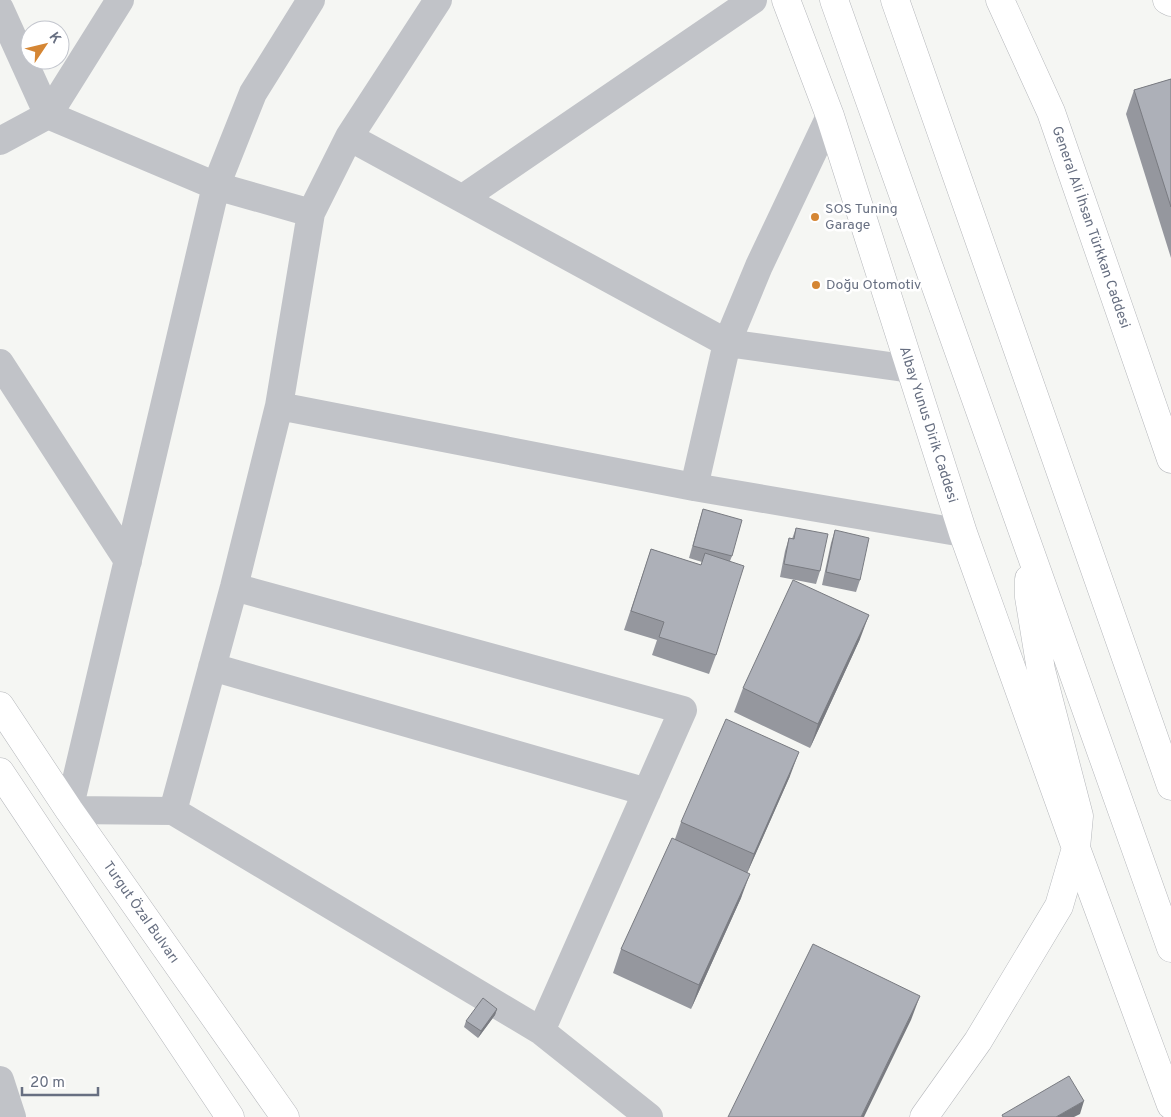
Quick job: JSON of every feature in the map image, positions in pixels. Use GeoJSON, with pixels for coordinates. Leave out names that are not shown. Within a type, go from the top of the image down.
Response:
{"type":"FeatureCollection","features":[{"type":"Feature","properties":{"kind":"main road","name":"Albay Yunus Dirik Caddesi"},"geometry":{"type":"LineString","coordinates":[[786,0],[830,116],[963,533],[1171,1105]]}},
{"type":"Feature","properties":{"kind":"main road"},"geometry":{"type":"LineString","coordinates":[[834,0],[1171,948]]}},
{"type":"Feature","properties":{"kind":"main road"},"geometry":{"type":"LineString","coordinates":[[894,0],[1171,786]]}},
{"type":"Feature","properties":{"kind":"main road","name":"General Ali İhsan Türkkan Caddesi"},"geometry":{"type":"LineString","coordinates":[[1000,0],[1051,112],[1162,406],[1171,459]]}},
{"type":"Feature","properties":{"kind":"main road"},"geometry":{"type":"LineString","coordinates":[[1166,0],[1171,2]]}},
{"type":"Feature","properties":{"kind":"main road"},"geometry":{"type":"LineString","coordinates":[[924,1117],[978,1041],[1060,906],[1076,848],[1079,816],[1041,670],[1029,597],[1030,550]]}},
{"type":"Feature","properties":{"kind":"main road","name":"Turgut Özal Bulvarı"},"geometry":{"type":"LineString","coordinates":[[0,706],[69,810],[285,1117]]}},
{"type":"Feature","properties":{"kind":"main road"},"geometry":{"type":"LineString","coordinates":[[0,772],[230,1117]]}},
{"type":"Feature","properties":{"kind":"street"},"geometry":{"type":"LineString","coordinates":[[0,141],[48,115],[120,0]]}},
{"type":"Feature","properties":{"kind":"street"},"geometry":{"type":"LineString","coordinates":[[311,0],[253,93],[216,186],[69,810],[173,811],[541,1031],[649,1117]]}},
{"type":"Feature","properties":{"kind":"street"},"geometry":{"type":"LineString","coordinates":[[173,811],[234,587],[279,406],[310,213],[349,137],[438,0]]}},
{"type":"Feature","properties":{"kind":"street"},"geometry":{"type":"LineString","coordinates":[[463,198],[753,0]]}},
{"type":"Feature","properties":{"kind":"street"},"geometry":{"type":"LineString","coordinates":[[0,9],[48,115],[216,186],[310,213]]}},
{"type":"Feature","properties":{"kind":"street"},"geometry":{"type":"LineString","coordinates":[[694,487],[727,342],[758,266],[830,116]]}},
{"type":"Feature","properties":{"kind":"street"},"geometry":{"type":"LineString","coordinates":[[349,137],[727,342],[912,369]]}},
{"type":"Feature","properties":{"kind":"street"},"geometry":{"type":"LineString","coordinates":[[0,363],[128,561]]}},
{"type":"Feature","properties":{"kind":"street"},"geometry":{"type":"LineString","coordinates":[[279,406],[694,487],[963,533]]}},
{"type":"Feature","properties":{"kind":"street"},"geometry":{"type":"LineString","coordinates":[[234,587],[683,710],[541,1031]]}},
{"type":"Feature","properties":{"kind":"street"},"geometry":{"type":"LineString","coordinates":[[212,667],[647,792]]}},
{"type":"Feature","properties":{"kind":"street"},"geometry":{"type":"LineString","coordinates":[[0,1080],[12,1117]]}},
{"type":"Feature","properties":{"kind":"building"},"geometry":{"type":"Polygon","coordinates":[[[1171,79],[1171,207],[1134,90],[1171,79]]]}},
{"type":"Feature","properties":{"kind":"building"},"geometry":{"type":"Polygon","coordinates":[[[703,509],[742,520],[732,556],[693,546],[703,509]]]}},
{"type":"Feature","properties":{"kind":"building"},"geometry":{"type":"Polygon","coordinates":[[[796,528],[828,534],[820,571],[784,564],[789,538],[794,539],[796,528]]]}},
{"type":"Feature","properties":{"kind":"building"},"geometry":{"type":"Polygon","coordinates":[[[835,530],[869,538],[860,580],[826,572],[835,530]]]}},
{"type":"Feature","properties":{"kind":"building"},"geometry":{"type":"Polygon","coordinates":[[[651,549],[701,565],[705,553],[744,566],[716,655],[659,637],[664,622],[631,611],[651,549]]]}},
{"type":"Feature","properties":{"kind":"building"},"geometry":{"type":"Polygon","coordinates":[[[793,580],[869,615],[818,724],[743,688],[793,580]]]}},
{"type":"Feature","properties":{"kind":"building"},"geometry":{"type":"Polygon","coordinates":[[[726,719],[799,752],[754,854],[681,822],[726,719]]]}},
{"type":"Feature","properties":{"kind":"building"},"geometry":{"type":"Polygon","coordinates":[[[672,838],[750,874],[699,985],[621,949],[672,838]]]}},
{"type":"Feature","properties":{"kind":"building"},"geometry":{"type":"Polygon","coordinates":[[[813,944],[920,996],[861,1117],[728,1117],[813,944]]]}},
{"type":"Feature","properties":{"kind":"building"},"geometry":{"type":"Polygon","coordinates":[[[483,998],[497,1009],[481,1031],[466,1021],[483,998]]]}},
{"type":"Feature","properties":{"kind":"building"},"geometry":{"type":"Polygon","coordinates":[[[1069,1076],[1084,1101],[1056,1117],[1003,1117],[1002,1115],[1069,1076]]]}},
{"type":"Feature","properties":{"kind":"place","name":"SOS Tuning Garage"},"geometry":{"type":"Point","coordinates":[815,217]}},
{"type":"Feature","properties":{"kind":"place","name":"Doğu Otomotiv"},"geometry":{"type":"Point","coordinates":[816,285]}}]}
